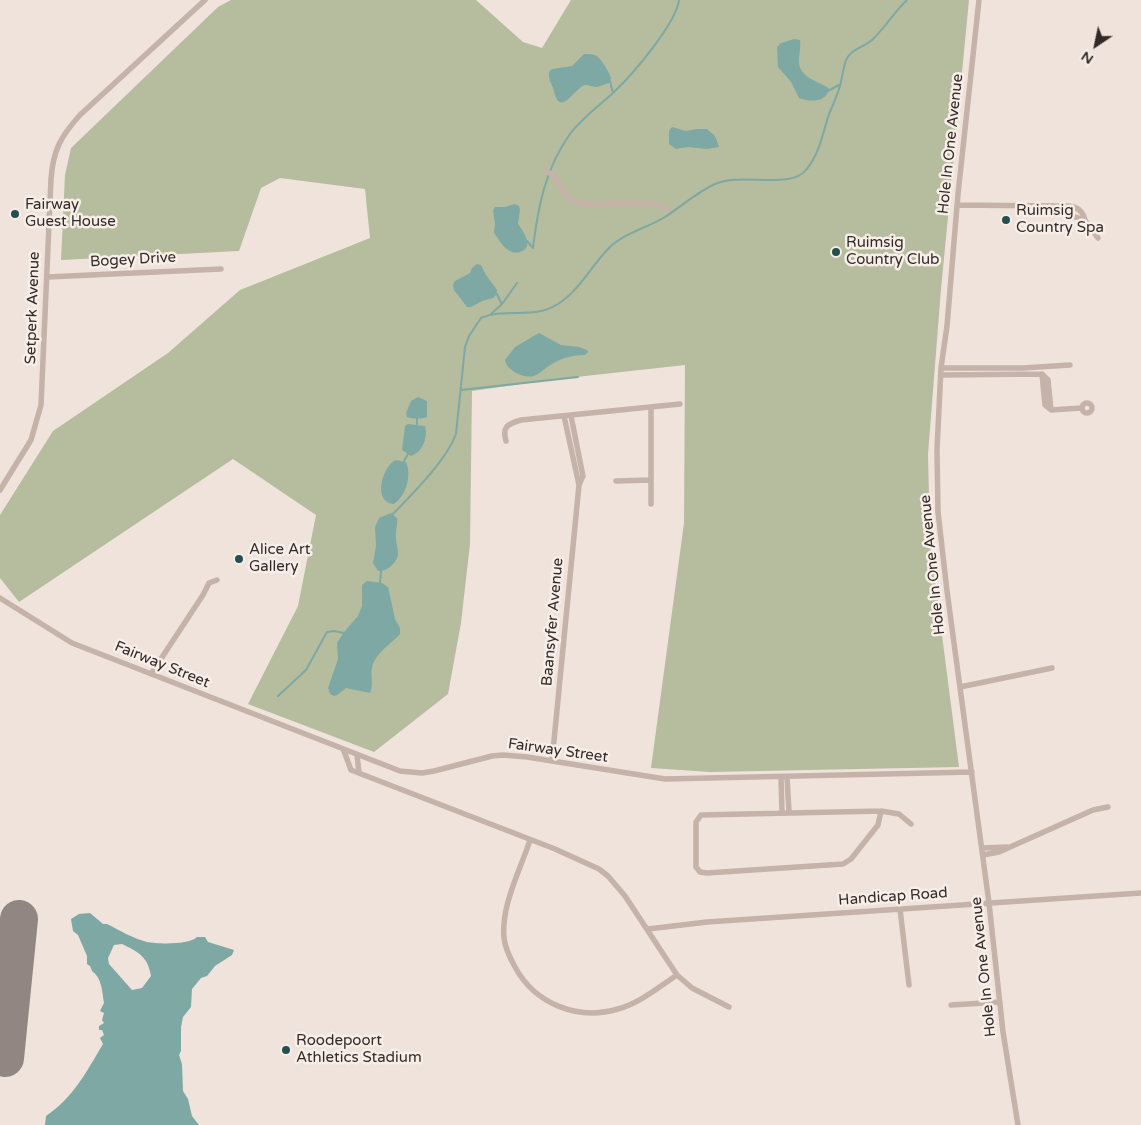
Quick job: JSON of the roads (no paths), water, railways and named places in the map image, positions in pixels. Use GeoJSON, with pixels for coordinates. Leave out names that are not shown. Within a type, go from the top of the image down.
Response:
{"type":"FeatureCollection","features":[{"type":"Feature","properties":{"kind":"street","name":"Setperk Avenue"},"geometry":{"type":"LineString","coordinates":[[0,490],[31,440],[40,414],[52,166],[60,140],[80,115],[205,0]]}},
{"type":"Feature","properties":{"kind":"street","name":"Hole In One Avenue"},"geometry":{"type":"LineString","coordinates":[[979,0],[941,372],[937,465],[938,512],[990,903],[1000,1002],[1018,1125]]}},
{"type":"Feature","properties":{"kind":"street"},"geometry":{"type":"LineString","coordinates":[[546,171],[553,174],[563,192],[570,199],[577,202],[613,205],[655,204],[665,206],[668,210]]}},
{"type":"Feature","properties":{"kind":"street"},"geometry":{"type":"LineString","coordinates":[[957,205],[1058,206],[1069,215],[1085,220],[1098,238]]}},
{"type":"Feature","properties":{"kind":"street","name":"Bogey Drive"},"geometry":{"type":"LineString","coordinates":[[47,277],[221,269]]}},
{"type":"Feature","properties":{"kind":"street"},"geometry":{"type":"LineString","coordinates":[[941,372],[1070,365]]}},
{"type":"Feature","properties":{"kind":"street"},"geometry":{"type":"LineString","coordinates":[[941,372],[1042,374],[1048,380],[1051,410],[1081,408]]}},
{"type":"Feature","properties":{"kind":"street"},"geometry":{"type":"LineString","coordinates":[[506,441],[504,432],[513,422],[680,404]]}},
{"type":"Feature","properties":{"kind":"street"},"geometry":{"type":"LineString","coordinates":[[650,408],[651,504]]}},
{"type":"Feature","properties":{"kind":"street","name":"Baansyfer Avenue"},"geometry":{"type":"LineString","coordinates":[[564,416],[579,485]]}},
{"type":"Feature","properties":{"kind":"street","name":"Baansyfer Avenue"},"geometry":{"type":"LineString","coordinates":[[552,761],[579,485],[582,476],[579,451],[571,416]]}},
{"type":"Feature","properties":{"kind":"street"},"geometry":{"type":"LineString","coordinates":[[572,452],[579,451]]}},
{"type":"Feature","properties":{"kind":"street"},"geometry":{"type":"LineString","coordinates":[[616,481],[651,480]]}},
{"type":"Feature","properties":{"kind":"street"},"geometry":{"type":"LineString","coordinates":[[151,674],[209,583],[217,580]]}},
{"type":"Feature","properties":{"kind":"street","name":"Fairway Street"},"geometry":{"type":"LineString","coordinates":[[0,598],[72,643],[344,751],[400,771],[422,773],[502,755],[665,779],[972,772]]}},
{"type":"Feature","properties":{"kind":"street"},"geometry":{"type":"LineString","coordinates":[[960,687],[1052,668]]}},
{"type":"Feature","properties":{"kind":"street"},"geometry":{"type":"LineString","coordinates":[[344,751],[349,769],[583,860],[608,876],[625,896],[677,975],[692,988],[729,1007]]}},
{"type":"Feature","properties":{"kind":"street"},"geometry":{"type":"LineString","coordinates":[[357,756],[358,773]]}},
{"type":"Feature","properties":{"kind":"street"},"geometry":{"type":"LineString","coordinates":[[784,777],[785,812]]}},
{"type":"Feature","properties":{"kind":"street"},"geometry":{"type":"LineString","coordinates":[[983,855],[999,852],[1093,810],[1108,807]]}},
{"type":"Feature","properties":{"kind":"street"},"geometry":{"type":"LineString","coordinates":[[881,811],[878,825],[851,859],[843,864],[707,873],[698,870],[696,867],[696,822],[699,816],[705,814],[881,811],[899,814],[911,824]]}},
{"type":"Feature","properties":{"kind":"street"},"geometry":{"type":"LineString","coordinates":[[530,840],[506,907],[504,939],[508,953],[518,972],[534,992],[548,1002],[570,1011],[588,1013],[607,1012],[632,1004],[677,975]]}},
{"type":"Feature","properties":{"kind":"street"},"geometry":{"type":"LineString","coordinates":[[982,848],[1007,847]]}},
{"type":"Feature","properties":{"kind":"street","name":"Handicap Road"},"geometry":{"type":"LineString","coordinates":[[648,929],[707,922],[1141,893]]}},
{"type":"Feature","properties":{"kind":"street"},"geometry":{"type":"LineString","coordinates":[[900,909],[910,985]]}},
{"type":"Feature","properties":{"kind":"street"},"geometry":{"type":"LineString","coordinates":[[951,1005],[1000,1002]]}},
{"type":"Feature","properties":{"kind":"water"},"geometry":{"type":"Polygon","coordinates":[[[794,39],[800,40],[799,66],[801,70],[808,77],[829,89],[825,97],[821,99],[813,101],[799,98],[791,82],[778,67],[777,47],[781,43],[794,39]]]}},
{"type":"Feature","properties":{"kind":"water"},"geometry":{"type":"Polygon","coordinates":[[[584,54],[594,55],[599,58],[611,78],[609,83],[597,87],[585,85],[564,102],[560,102],[550,80],[549,72],[552,69],[572,66],[584,54]]]}},
{"type":"Feature","properties":{"kind":"water"},"geometry":{"type":"Polygon","coordinates":[[[672,127],[686,131],[707,129],[715,136],[719,147],[676,149],[669,144],[669,131],[672,127]]]}},
{"type":"Feature","properties":{"kind":"water"},"geometry":{"type":"Polygon","coordinates":[[[515,204],[519,206],[518,224],[525,234],[527,242],[525,249],[520,252],[511,252],[505,248],[494,233],[493,210],[495,207],[515,204]]]}},
{"type":"Feature","properties":{"kind":"water"},"geometry":{"type":"Polygon","coordinates":[[[477,264],[481,265],[497,290],[497,294],[493,298],[467,307],[454,290],[453,285],[455,281],[470,273],[477,264]]]}},
{"type":"Feature","properties":{"kind":"water"},"geometry":{"type":"Polygon","coordinates":[[[539,333],[561,345],[579,347],[588,352],[585,355],[570,357],[551,364],[534,376],[530,377],[516,373],[506,364],[505,360],[515,347],[539,333]]]}},
{"type":"Feature","properties":{"kind":"water"},"geometry":{"type":"Polygon","coordinates":[[[418,397],[427,401],[427,417],[407,417],[406,413],[411,401],[418,397]]]}},
{"type":"Feature","properties":{"kind":"water"},"geometry":{"type":"Polygon","coordinates":[[[408,424],[425,426],[426,430],[424,444],[419,451],[411,456],[402,450],[405,426],[408,424]]]}},
{"type":"Feature","properties":{"kind":"water"},"geometry":{"type":"Polygon","coordinates":[[[396,460],[406,462],[408,479],[405,491],[394,504],[387,502],[383,498],[381,491],[383,476],[396,460]]]}},
{"type":"Feature","properties":{"kind":"water"},"geometry":{"type":"Polygon","coordinates":[[[391,513],[397,518],[398,554],[396,561],[391,566],[385,570],[378,571],[373,563],[376,546],[375,527],[379,518],[391,513]]]}},
{"type":"Feature","properties":{"kind":"water"},"geometry":{"type":"Polygon","coordinates":[[[367,581],[382,583],[388,587],[400,634],[376,658],[372,671],[370,693],[346,688],[334,696],[330,694],[328,688],[338,659],[337,643],[358,616],[362,606],[362,585],[367,581]]]}},
{"type":"Feature","properties":{"kind":"water"},"geometry":{"type":"Polygon","coordinates":[[[90,913],[103,924],[107,924],[132,937],[147,942],[181,943],[197,937],[205,937],[208,942],[234,950],[232,955],[215,966],[192,989],[191,1007],[183,1017],[181,1027],[181,1051],[179,1055],[182,1064],[183,1091],[188,1099],[192,1116],[199,1125],[45,1125],[46,1116],[56,1109],[72,1092],[103,1044],[100,1038],[104,1035],[102,1030],[99,1030],[99,1026],[104,1023],[102,1020],[104,1013],[100,1011],[104,1003],[101,985],[98,977],[87,964],[87,956],[78,935],[73,931],[71,919],[79,914],[90,913]],[[122,944],[114,945],[108,958],[109,964],[132,990],[142,988],[151,976],[148,964],[142,956],[122,944]]]}},
{"type":"Feature","properties":{"kind":"waterway"},"geometry":{"type":"LineString","coordinates":[[533,248],[540,203],[554,161],[561,147],[580,123],[614,92],[642,62],[670,22],[679,0]]}},
{"type":"Feature","properties":{"kind":"waterway"},"geometry":{"type":"LineString","coordinates":[[393,514],[437,466],[456,434],[465,347],[469,336],[481,318],[500,313],[530,313],[549,309],[558,304],[573,292],[615,243],[629,234],[665,217],[708,187],[726,181],[777,180],[799,176],[806,170],[817,151],[839,90],[848,56],[872,40],[907,0]]}},
{"type":"Feature","properties":{"kind":"waterway"},"geometry":{"type":"LineString","coordinates":[[610,81],[613,93]]}},
{"type":"Feature","properties":{"kind":"waterway"},"geometry":{"type":"LineString","coordinates":[[828,91],[839,85]]}},
{"type":"Feature","properties":{"kind":"waterway"},"geometry":{"type":"LineString","coordinates":[[527,241],[533,248]]}},
{"type":"Feature","properties":{"kind":"waterway"},"geometry":{"type":"LineString","coordinates":[[491,314],[502,304],[517,283]]}},
{"type":"Feature","properties":{"kind":"waterway"},"geometry":{"type":"LineString","coordinates":[[497,294],[501,303]]}},
{"type":"Feature","properties":{"kind":"waterway"},"geometry":{"type":"LineString","coordinates":[[461,390],[578,377]]}},
{"type":"Feature","properties":{"kind":"waterway"},"geometry":{"type":"LineString","coordinates":[[417,418],[417,424]]}},
{"type":"Feature","properties":{"kind":"waterway"},"geometry":{"type":"LineString","coordinates":[[404,461],[408,454]]}},
{"type":"Feature","properties":{"kind":"waterway"},"geometry":{"type":"LineString","coordinates":[[380,583],[381,571]]}},
{"type":"Feature","properties":{"kind":"waterway"},"geometry":{"type":"LineString","coordinates":[[278,696],[306,670],[327,632],[344,633]]}},
{"type":"Feature","properties":{"kind":"place","name":"Fairway Guest House"},"geometry":{"type":"Point","coordinates":[15,214]}},
{"type":"Feature","properties":{"kind":"place","name":"Ruimsig Country Spa"},"geometry":{"type":"Point","coordinates":[1006,220]}},
{"type":"Feature","properties":{"kind":"place","name":"Ruimsig Country Club"},"geometry":{"type":"Point","coordinates":[836,252]}},
{"type":"Feature","properties":{"kind":"place","name":"Alice Art Gallery"},"geometry":{"type":"Point","coordinates":[239,559]}},
{"type":"Feature","properties":{"kind":"place","name":"Roodepoort Athletics Stadium"},"geometry":{"type":"Point","coordinates":[286,1050]}}]}
